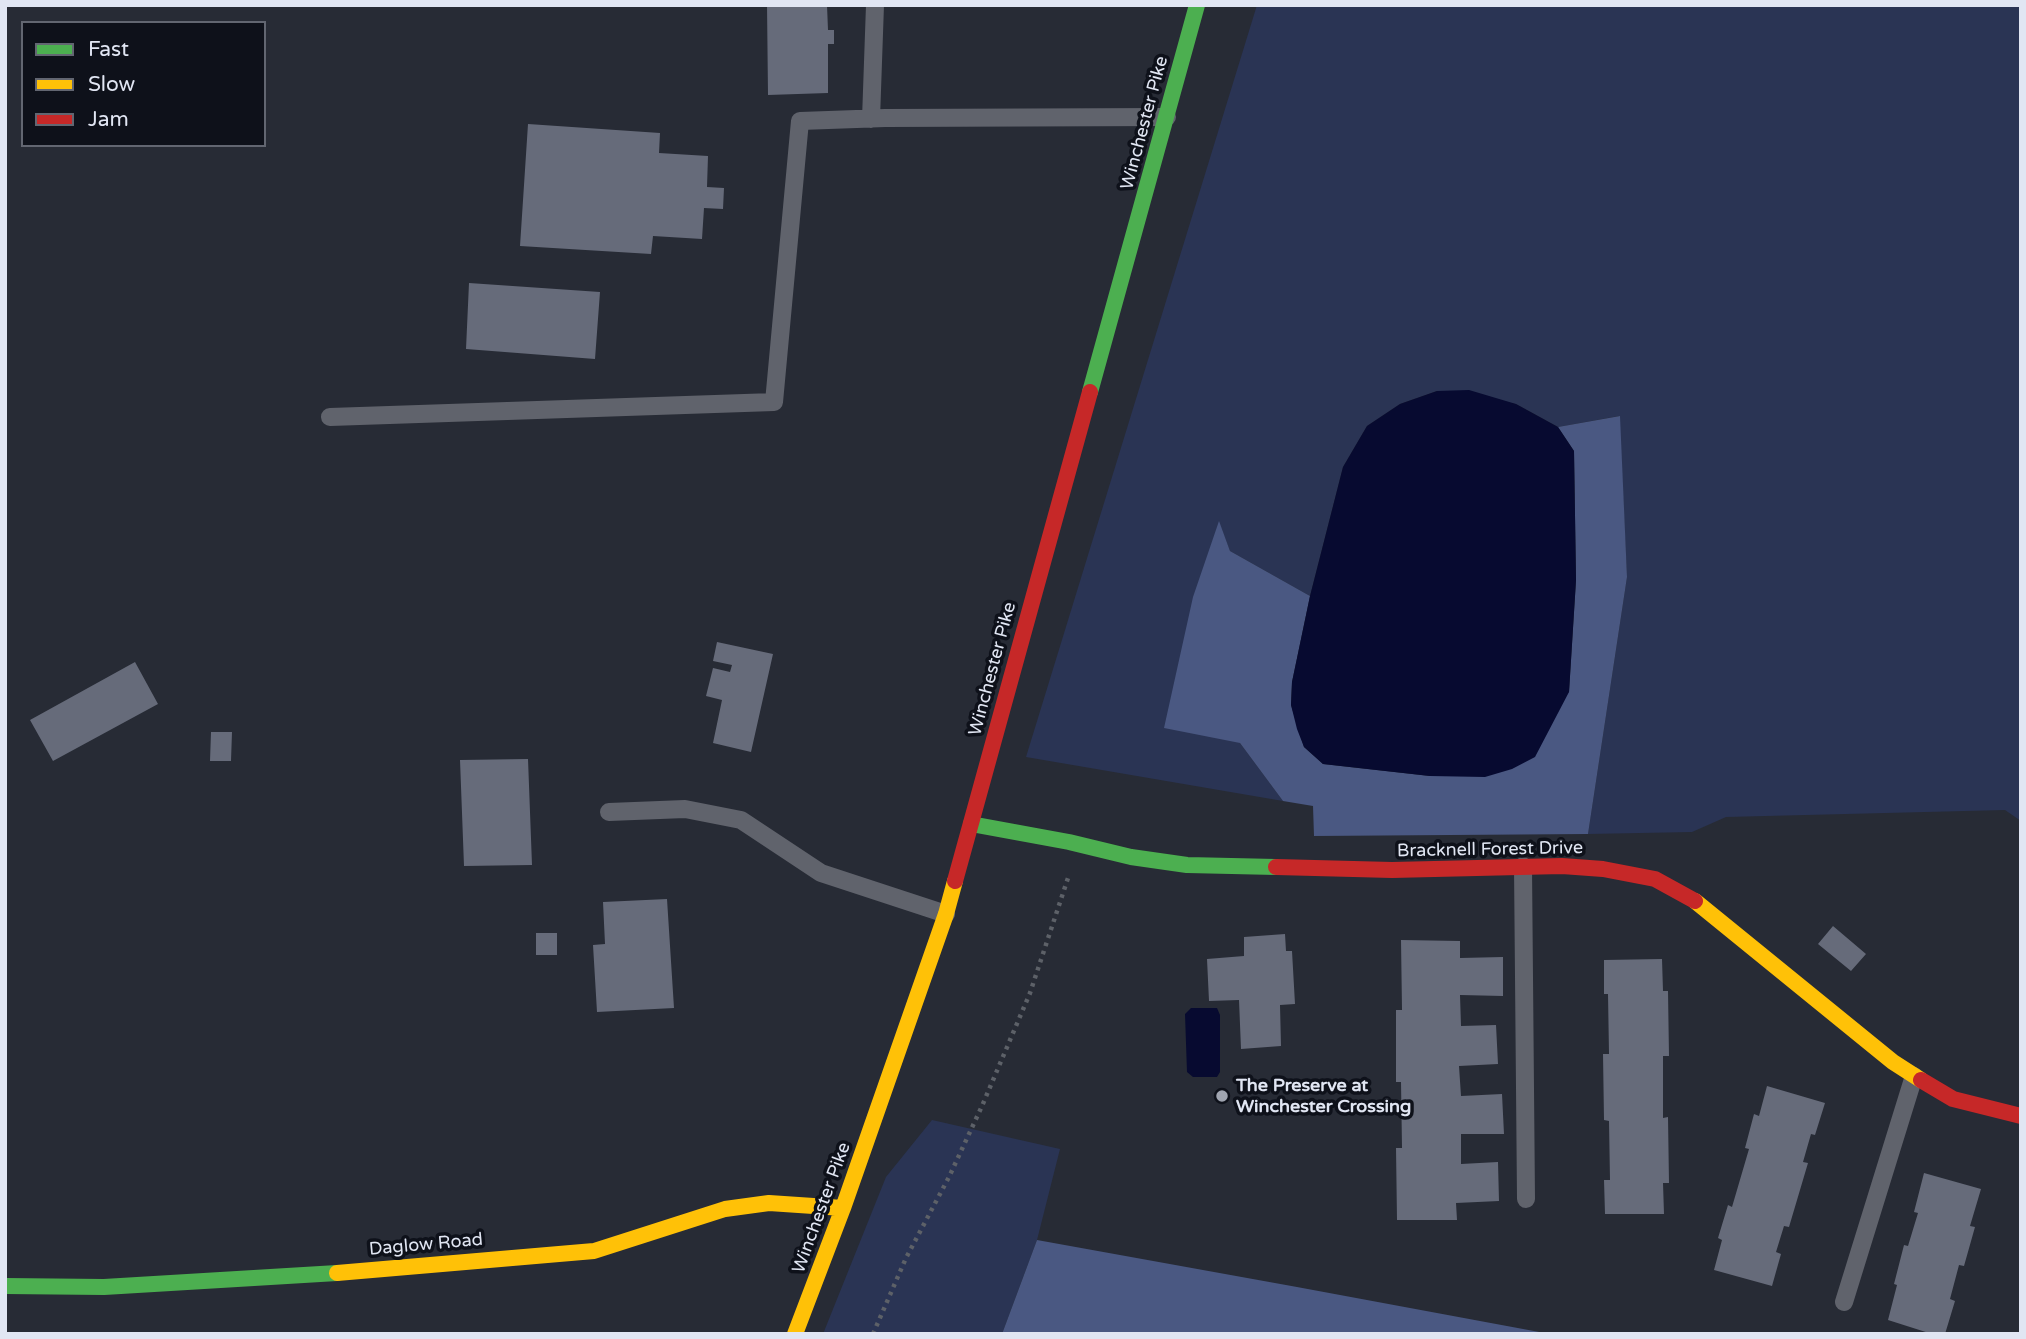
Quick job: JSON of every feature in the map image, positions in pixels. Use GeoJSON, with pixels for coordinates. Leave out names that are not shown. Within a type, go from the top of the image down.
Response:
{"type":"FeatureCollection","features":[{"type":"Feature","properties":{"kind":"street","name":"Winchester Pike"},"geometry":{"type":"LineString","coordinates":[[795,1334],[843,1208],[946,915],[1197,5]]}},
{"type":"Feature","properties":{"kind":"street","name":"Bracknell Forest Drive"},"geometry":{"type":"LineString","coordinates":[[971,824],[1079,844],[1131,857],[1187,865],[1392,870],[1562,866],[1630,873],[1656,879],[1689,896],[1893,1062],[1914,1076],[1953,1099],[2021,1116]]}},
{"type":"Feature","properties":{"kind":"street","name":"Daglow Road"},"geometry":{"type":"LineString","coordinates":[[5,1286],[104,1286],[297,1277],[594,1251],[725,1209],[769,1203],[843,1208]]}},
{"type":"Feature","properties":{"kind":"lane"},"geometry":{"type":"LineString","coordinates":[[871,119],[875,5]]}},
{"type":"Feature","properties":{"kind":"lane"},"geometry":{"type":"LineString","coordinates":[[330,417],[774,402],[800,121],[1167,117]]}},
{"type":"Feature","properties":{"kind":"lane"},"geometry":{"type":"LineString","coordinates":[[609,812],[685,809],[741,820],[821,873],[946,915]]}},
{"type":"Feature","properties":{"kind":"lane"},"geometry":{"type":"LineString","coordinates":[[1523,866],[1526,1199]]}},
{"type":"Feature","properties":{"kind":"lane"},"geometry":{"type":"LineString","coordinates":[[1844,1302],[1914,1076]]}},
{"type":"Feature","properties":{"kind":"path"},"geometry":{"type":"LineString","coordinates":[[873,1334],[906,1258],[971,1130],[1030,993],[1079,844]]}},
{"type":"Feature","properties":{"kind":"shaded area"},"geometry":{"type":"Polygon","coordinates":[[[1257,5],[2021,5],[2021,821],[2005,810],[1726,817],[1692,832],[1588,834],[1627,577],[1619,416],[1558,427],[1516,404],[1437,391],[1400,404],[1367,426],[1343,467],[1310,596],[1230,551],[1219,523],[1240,743],[1283,801],[1026,757],[1257,5]]]}},
{"type":"Feature","properties":{"kind":"shaded area"},"geometry":{"type":"Polygon","coordinates":[[[1469,390],[1516,404],[1558,427],[1574,451],[1576,580],[1569,692],[1535,757],[1512,769],[1485,777],[1430,776],[1323,764],[1304,747],[1297,729],[1291,705],[1292,682],[1310,596],[1343,467],[1367,426],[1400,404],[1437,391],[1469,390]]]}},
{"type":"Feature","properties":{"kind":"shaded area"},"geometry":{"type":"Polygon","coordinates":[[[1620,416],[1627,577],[1588,834],[1314,836],[1313,806],[1283,801],[1240,743],[1164,728],[1193,597],[1219,521],[1230,551],[1310,596],[1292,682],[1291,705],[1304,747],[1323,764],[1430,776],[1569,692],[1576,580],[1574,451],[1558,427],[1620,416]]]}},
{"type":"Feature","properties":{"kind":"shaded area"},"geometry":{"type":"Polygon","coordinates":[[[1191,1008],[1217,1008],[1220,1015],[1220,1072],[1217,1077],[1193,1077],[1187,1072],[1185,1014],[1191,1008]]]}},
{"type":"Feature","properties":{"kind":"shaded area"},"geometry":{"type":"Polygon","coordinates":[[[932,1120],[1060,1149],[1037,1240],[1002,1334],[823,1334],[886,1177],[932,1120]]]}},
{"type":"Feature","properties":{"kind":"shaded area"},"geometry":{"type":"Polygon","coordinates":[[[1037,1240],[1297,1287],[1550,1334],[1002,1334],[1037,1240]]]}},
{"type":"Feature","properties":{"kind":"building"},"geometry":{"type":"Polygon","coordinates":[[[767,5],[827,5],[828,30],[834,30],[834,44],[828,44],[828,93],[768,95],[767,5]]]}},
{"type":"Feature","properties":{"kind":"building"},"geometry":{"type":"Polygon","coordinates":[[[528,124],[660,133],[659,153],[708,156],[707,187],[724,188],[723,209],[704,208],[702,239],[653,236],[651,254],[520,246],[528,124]]]}},
{"type":"Feature","properties":{"kind":"building"},"geometry":{"type":"Polygon","coordinates":[[[469,283],[600,292],[595,359],[466,349],[469,283]]]}},
{"type":"Feature","properties":{"kind":"building"},"geometry":{"type":"Polygon","coordinates":[[[717,642],[773,654],[751,752],[713,743],[722,700],[706,696],[713,668],[730,672],[732,665],[713,661],[717,642]]]}},
{"type":"Feature","properties":{"kind":"building"},"geometry":{"type":"Polygon","coordinates":[[[135,662],[158,704],[53,761],[30,720],[135,662]]]}},
{"type":"Feature","properties":{"kind":"building"},"geometry":{"type":"Polygon","coordinates":[[[211,732],[232,732],[231,761],[210,761],[211,732]]]}},
{"type":"Feature","properties":{"kind":"building"},"geometry":{"type":"Polygon","coordinates":[[[528,759],[532,865],[464,866],[460,760],[528,759]]]}},
{"type":"Feature","properties":{"kind":"building"},"geometry":{"type":"Polygon","coordinates":[[[667,899],[674,1008],[597,1012],[593,945],[605,944],[603,902],[667,899]]]}},
{"type":"Feature","properties":{"kind":"building"},"geometry":{"type":"Polygon","coordinates":[[[1833,926],[1866,954],[1851,971],[1818,944],[1833,926]]]}},
{"type":"Feature","properties":{"kind":"building"},"geometry":{"type":"Polygon","coordinates":[[[536,933],[557,933],[557,955],[536,955],[536,933]]]}},
{"type":"Feature","properties":{"kind":"building"},"geometry":{"type":"Polygon","coordinates":[[[1285,934],[1286,951],[1292,951],[1295,1004],[1280,1005],[1281,1046],[1241,1049],[1239,1000],[1209,1001],[1207,959],[1244,956],[1244,937],[1285,934]]]}},
{"type":"Feature","properties":{"kind":"building"},"geometry":{"type":"Polygon","coordinates":[[[1401,940],[1460,941],[1460,958],[1503,957],[1503,996],[1460,995],[1461,1026],[1496,1025],[1498,1064],[1459,1066],[1461,1096],[1502,1094],[1504,1134],[1461,1134],[1461,1164],[1498,1162],[1499,1201],[1456,1203],[1457,1220],[1397,1220],[1396,1148],[1402,1148],[1401,1082],[1396,1082],[1396,1010],[1402,1010],[1401,940]]]}},
{"type":"Feature","properties":{"kind":"building"},"geometry":{"type":"Polygon","coordinates":[[[1662,959],[1663,991],[1668,991],[1669,1056],[1663,1056],[1663,1118],[1668,1117],[1669,1183],[1663,1183],[1664,1214],[1605,1214],[1604,1180],[1610,1180],[1609,1121],[1604,1120],[1603,1054],[1609,1054],[1608,994],[1604,994],[1604,960],[1662,959]]]}},
{"type":"Feature","properties":{"kind":"building"},"geometry":{"type":"Polygon","coordinates":[[[1767,1086],[1825,1103],[1815,1135],[1811,1134],[1803,1162],[1808,1163],[1789,1227],[1784,1226],[1776,1252],[1781,1254],[1772,1286],[1714,1270],[1722,1240],[1718,1238],[1728,1205],[1732,1207],[1749,1149],[1745,1148],[1754,1114],[1759,1116],[1767,1086]]]}},
{"type":"Feature","properties":{"kind":"building"},"geometry":{"type":"Polygon","coordinates":[[[1924,1173],[1981,1189],[1970,1226],[1975,1227],[1964,1266],[1959,1265],[1950,1299],[1955,1301],[1945,1334],[1932,1334],[1888,1320],[1904,1245],[1908,1246],[1918,1213],[1914,1212],[1924,1173]]]}},
{"type":"Feature","properties":{"kind":"traffic: fast"},"geometry":{"type":"LineString","coordinates":[[1090,392],[1197,5]]}},
{"type":"Feature","properties":{"kind":"traffic: fast"},"geometry":{"type":"LineString","coordinates":[[971,824],[1069,842],[1131,857],[1187,865],[1276,867]]}},
{"type":"Feature","properties":{"kind":"traffic: fast"},"geometry":{"type":"LineString","coordinates":[[5,1286],[104,1287],[337,1273]]}},
{"type":"Feature","properties":{"kind":"traffic: slow"},"geometry":{"type":"LineString","coordinates":[[795,1334],[843,1208],[946,914],[955,881]]}},
{"type":"Feature","properties":{"kind":"traffic: slow"},"geometry":{"type":"LineString","coordinates":[[1695,901],[1893,1062],[1921,1080]]}},
{"type":"Feature","properties":{"kind":"traffic: slow"},"geometry":{"type":"LineString","coordinates":[[337,1273],[594,1251],[725,1209],[769,1203],[843,1208]]}},
{"type":"Feature","properties":{"kind":"traffic: jam"},"geometry":{"type":"LineString","coordinates":[[955,881],[1090,392]]}},
{"type":"Feature","properties":{"kind":"traffic: jam"},"geometry":{"type":"LineString","coordinates":[[1276,867],[1392,870],[1562,866],[1603,869],[1655,879],[1695,901]]}},
{"type":"Feature","properties":{"kind":"traffic: jam"},"geometry":{"type":"LineString","coordinates":[[1921,1080],[1953,1099],[2021,1116]]}},
{"type":"Feature","properties":{"kind":"place","name":"The Preserve at Winchester Crossing"},"geometry":{"type":"Point","coordinates":[1222,1096]}}]}
